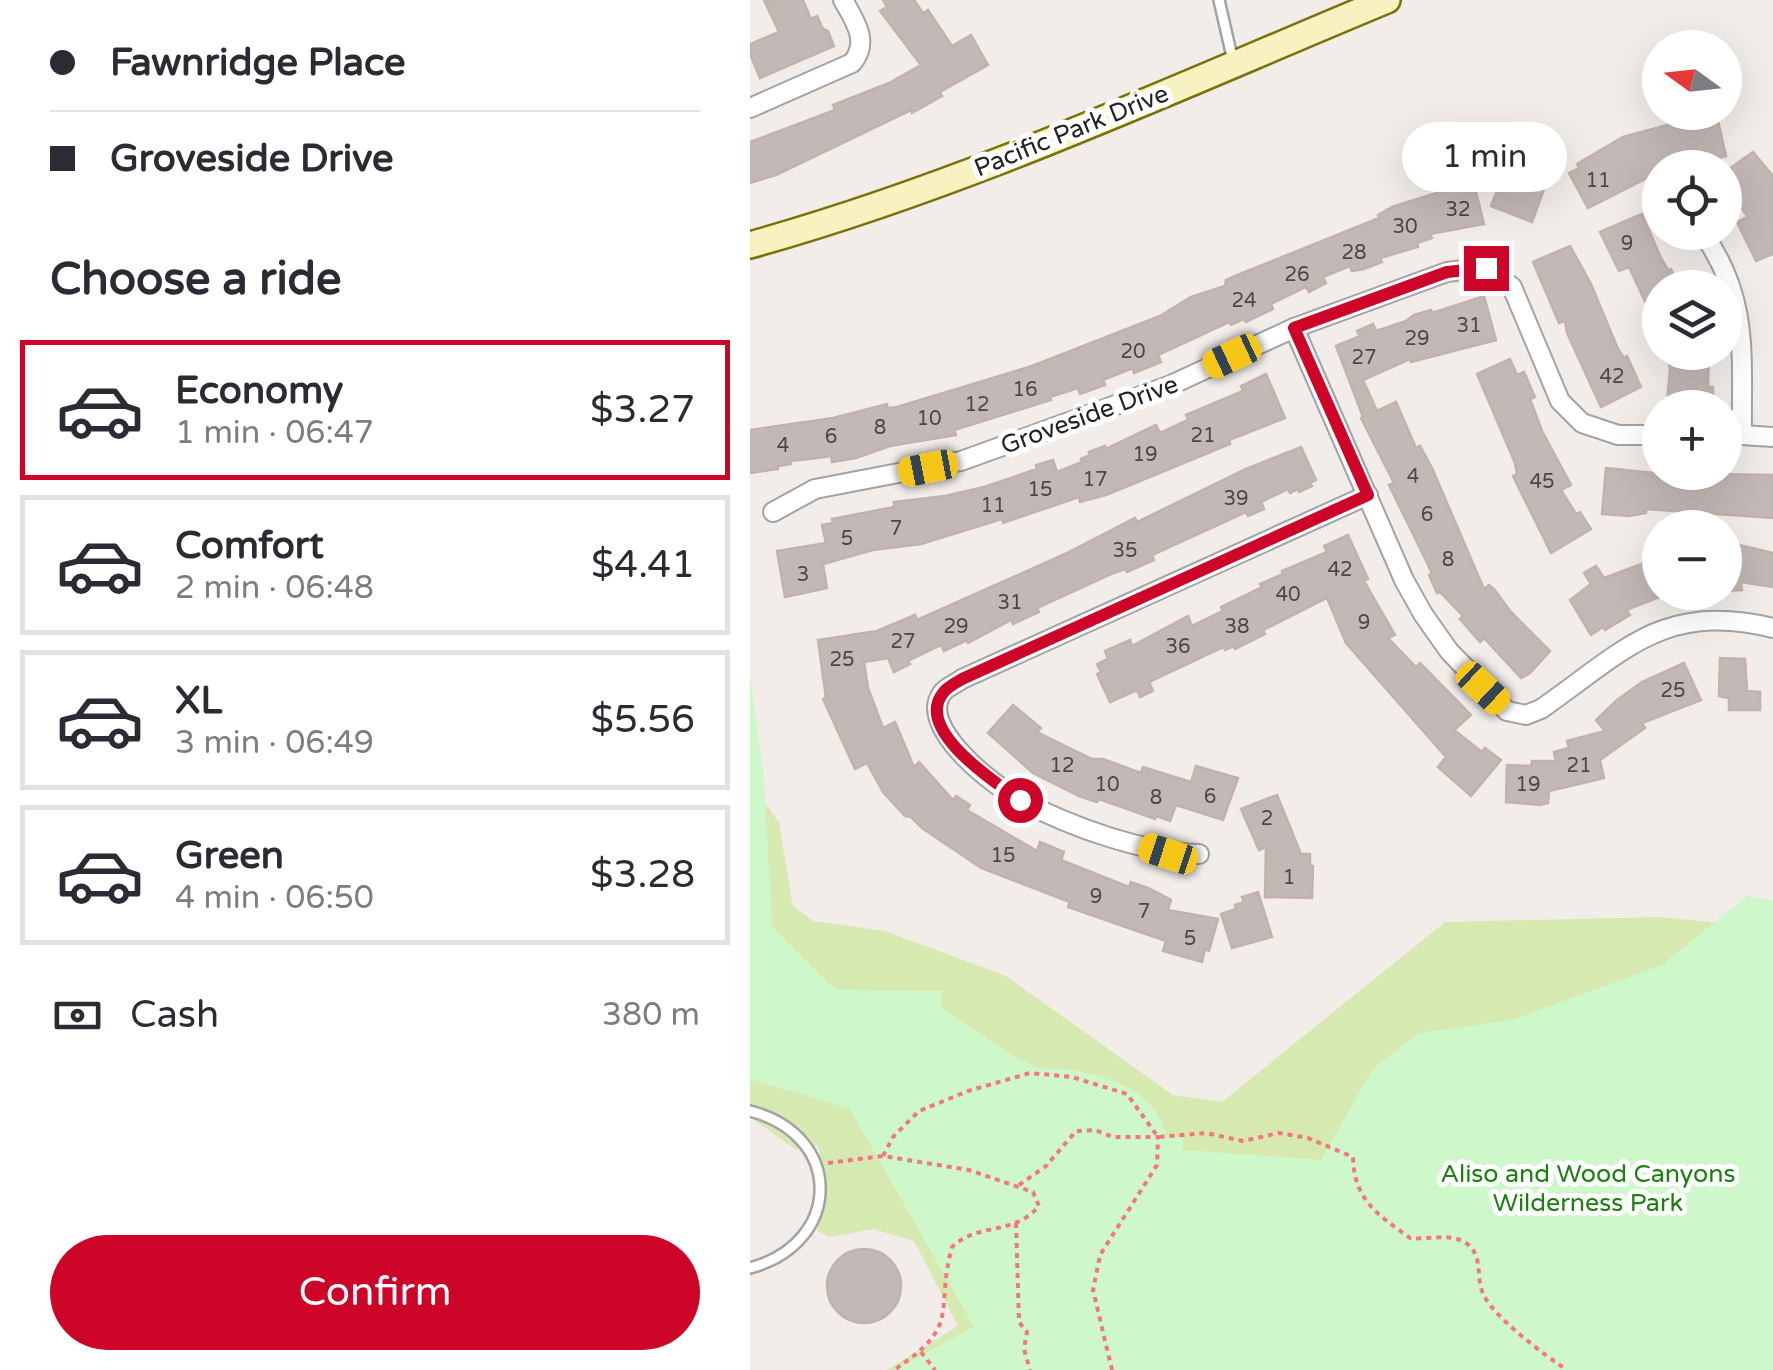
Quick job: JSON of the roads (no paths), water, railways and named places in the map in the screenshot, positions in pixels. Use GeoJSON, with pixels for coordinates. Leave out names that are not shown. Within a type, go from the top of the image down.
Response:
{"type":"FeatureCollection","features":[{"type":"Feature","properties":{"kind":"main road","name":"Pacific Park Drive"},"geometry":{"type":"LineString","coordinates":[[750,245],[890,202],[1104,119],[1387,0]]}},
{"type":"Feature","properties":{"kind":"street"},"geometry":{"type":"LineString","coordinates":[[750,108],[852,63],[860,54],[860,30],[843,0]]}},
{"type":"Feature","properties":{"kind":"street"},"geometry":{"type":"LineString","coordinates":[[1714,250],[1732,287],[1740,318],[1736,390]]}},
{"type":"Feature","properties":{"kind":"street","name":"Groveside Drive"},"geometry":{"type":"LineString","coordinates":[[773,512],[815,489],[962,462],[1170,385],[1294,328],[1447,272],[1486,268],[1512,287],[1560,401],[1582,423],[1618,435],[1642,434]]}},
{"type":"Feature","properties":{"kind":"street"},"geometry":{"type":"LineString","coordinates":[[1294,328],[1404,580],[1449,651],[1508,712],[1526,715],[1542,709],[1626,647],[1658,630],[1716,619],[1773,628]]}},
{"type":"Feature","properties":{"kind":"street"},"geometry":{"type":"LineString","coordinates":[[1742,435],[1773,437]]}},
{"type":"Feature","properties":{"kind":"street"},"geometry":{"type":"LineString","coordinates":[[1199,854],[1168,854],[1084,827],[1020,800],[952,745],[940,725],[937,706],[943,692],[962,679],[1368,495]]}},
{"type":"Feature","properties":{"kind":"lane"},"geometry":{"type":"LineString","coordinates":[[1220,0],[1218,6],[1234,64]]}},
{"type":"Feature","properties":{"kind":"lane"},"geometry":{"type":"LineString","coordinates":[[750,1111],[779,1120],[800,1136],[815,1165],[819,1195],[808,1232],[782,1257],[750,1268]]}},
{"type":"Feature","properties":{"kind":"park label","name":"Aliso and Wood Canyons Wilderness Park"},"geometry":{"type":"Point","coordinates":[1588,1188]}}]}
